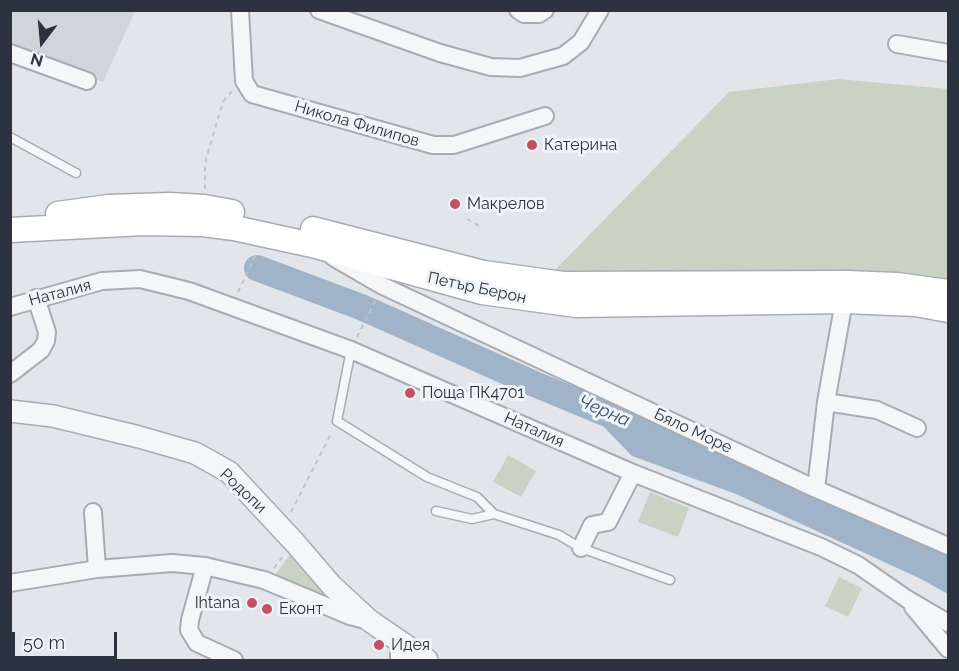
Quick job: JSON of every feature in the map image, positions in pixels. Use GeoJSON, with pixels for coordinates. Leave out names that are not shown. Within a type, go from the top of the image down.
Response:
{"type":"FeatureCollection","features":[{"type":"Feature","properties":{"kind":"main road","name":"Петър Берон"},"geometry":{"type":"LineString","coordinates":[[10,220],[108,207],[170,205],[204,207],[304,227],[460,277],[514,297],[576,305],[844,301],[916,304],[948,310]]}},
{"type":"Feature","properties":{"kind":"main road","name":"Петър Берон"},"geometry":{"type":"LineString","coordinates":[[10,230],[176,223],[203,224],[460,277],[507,277],[563,284],[847,283],[897,285],[948,292]]}},
{"type":"Feature","properties":{"kind":"street"},"geometry":{"type":"LineString","coordinates":[[240,10],[244,81]]}},
{"type":"Feature","properties":{"kind":"street"},"geometry":{"type":"LineString","coordinates":[[319,10],[440,53],[490,67],[520,68],[563,56],[581,42],[600,10]]}},
{"type":"Feature","properties":{"kind":"street"},"geometry":{"type":"LineString","coordinates":[[518,10],[524,14],[539,14],[545,10]]}},
{"type":"Feature","properties":{"kind":"street"},"geometry":{"type":"LineString","coordinates":[[897,44],[948,53]]}},
{"type":"Feature","properties":{"kind":"street"},"geometry":{"type":"LineString","coordinates":[[10,53],[87,81]]}},
{"type":"Feature","properties":{"kind":"street","name":"Никола Филипов"},"geometry":{"type":"LineString","coordinates":[[244,81],[252,94],[433,145],[454,145],[545,116]]}},
{"type":"Feature","properties":{"kind":"street","name":"Бяло Море"},"geometry":{"type":"LineString","coordinates":[[312,245],[382,286],[816,489],[948,546]]}},
{"type":"Feature","properties":{"kind":"street","name":"Наталия"},"geometry":{"type":"LineString","coordinates":[[10,307],[102,281],[140,279],[189,291],[351,350],[633,473],[821,548],[858,565],[907,599],[948,622]]}},
{"type":"Feature","properties":{"kind":"street"},"geometry":{"type":"LineString","coordinates":[[10,374],[41,350],[46,341],[47,332],[36,298]]}},
{"type":"Feature","properties":{"kind":"street"},"geometry":{"type":"LineString","coordinates":[[816,489],[826,402],[844,301]]}},
{"type":"Feature","properties":{"kind":"street"},"geometry":{"type":"LineString","coordinates":[[826,402],[877,410],[917,428]]}},
{"type":"Feature","properties":{"kind":"street","name":"Родопи"},"geometry":{"type":"LineString","coordinates":[[10,411],[53,416],[139,437],[195,453],[229,472],[332,586],[399,651],[427,660]]}},
{"type":"Feature","properties":{"kind":"street"},"geometry":{"type":"LineString","coordinates":[[581,548],[592,525],[608,522],[633,473]]}},
{"type":"Feature","properties":{"kind":"street"},"geometry":{"type":"LineString","coordinates":[[93,512],[97,570]]}},
{"type":"Feature","properties":{"kind":"street"},"geometry":{"type":"LineString","coordinates":[[10,583],[97,570],[172,563],[205,566],[264,580],[350,616],[370,621]]}},
{"type":"Feature","properties":{"kind":"street"},"geometry":{"type":"LineString","coordinates":[[205,566],[189,630],[197,643],[234,660]]}},
{"type":"Feature","properties":{"kind":"street","name":"Наталия"},"geometry":{"type":"LineString","coordinates":[[907,599],[948,649]]}},
{"type":"Feature","properties":{"kind":"lane"},"geometry":{"type":"LineString","coordinates":[[10,137],[76,173]]}},
{"type":"Feature","properties":{"kind":"lane"},"geometry":{"type":"LineString","coordinates":[[351,350],[337,422],[427,477],[477,497],[494,514],[559,535],[581,548],[670,580]]}},
{"type":"Feature","properties":{"kind":"lane"},"geometry":{"type":"LineString","coordinates":[[436,511],[472,519],[494,514]]}},
{"type":"Feature","properties":{"kind":"path"},"geometry":{"type":"LineString","coordinates":[[204,207],[205,163],[215,128],[224,102],[232,90],[244,81]]}},
{"type":"Feature","properties":{"kind":"path"},"geometry":{"type":"LineString","coordinates":[[467,219],[481,227]]}},
{"type":"Feature","properties":{"kind":"path"},"geometry":{"type":"LineString","coordinates":[[231,308],[265,235]]}},
{"type":"Feature","properties":{"kind":"path"},"geometry":{"type":"LineString","coordinates":[[364,323],[376,299]]}},
{"type":"Feature","properties":{"kind":"path"},"geometry":{"type":"LineString","coordinates":[[264,580],[289,548],[301,490],[337,422]]}},
{"type":"Feature","properties":{"kind":"shaded area"},"geometry":{"type":"Polygon","coordinates":[[[11,11],[135,11],[103,82],[11,48],[11,11]]]}},
{"type":"Feature","properties":{"kind":"green space"},"geometry":{"type":"Polygon","coordinates":[[[838,79],[948,89],[948,285],[552,273],[729,92],[838,79]]]}},
{"type":"Feature","properties":{"kind":"green space"},"geometry":{"type":"Polygon","coordinates":[[[508,455],[536,471],[521,497],[493,482],[508,455]]]}},
{"type":"Feature","properties":{"kind":"green space"},"geometry":{"type":"Polygon","coordinates":[[[650,492],[689,508],[678,537],[638,522],[650,492]]]}},
{"type":"Feature","properties":{"kind":"green space"},"geometry":{"type":"Polygon","coordinates":[[[292,552],[339,603],[272,579],[292,552]]]}},
{"type":"Feature","properties":{"kind":"green space"},"geometry":{"type":"Polygon","coordinates":[[[839,577],[862,588],[848,617],[825,606],[839,577]]]}},
{"type":"Feature","properties":{"kind":"water"},"geometry":{"type":"Polygon","coordinates":[[[600,423],[668,443],[906,551],[948,551],[948,594],[919,578],[736,494],[632,456],[600,423]]]}},
{"type":"Feature","properties":{"kind":"waterway","name":"Черна"},"geometry":{"type":"LineString","coordinates":[[257,268],[361,307],[532,383],[796,492],[948,560]]}},
{"type":"Feature","properties":{"kind":"place","name":"Катерина"},"geometry":{"type":"Point","coordinates":[532,145]}},
{"type":"Feature","properties":{"kind":"place","name":"Макрелов"},"geometry":{"type":"Point","coordinates":[455,204]}},
{"type":"Feature","properties":{"kind":"place","name":"Поща ПК4701"},"geometry":{"type":"Point","coordinates":[410,393]}},
{"type":"Feature","properties":{"kind":"place","name":"Ihtana"},"geometry":{"type":"Point","coordinates":[252,603]}},
{"type":"Feature","properties":{"kind":"place","name":"Еконт"},"geometry":{"type":"Point","coordinates":[267,609]}},
{"type":"Feature","properties":{"kind":"place","name":"Идея"},"geometry":{"type":"Point","coordinates":[379,645]}}]}
